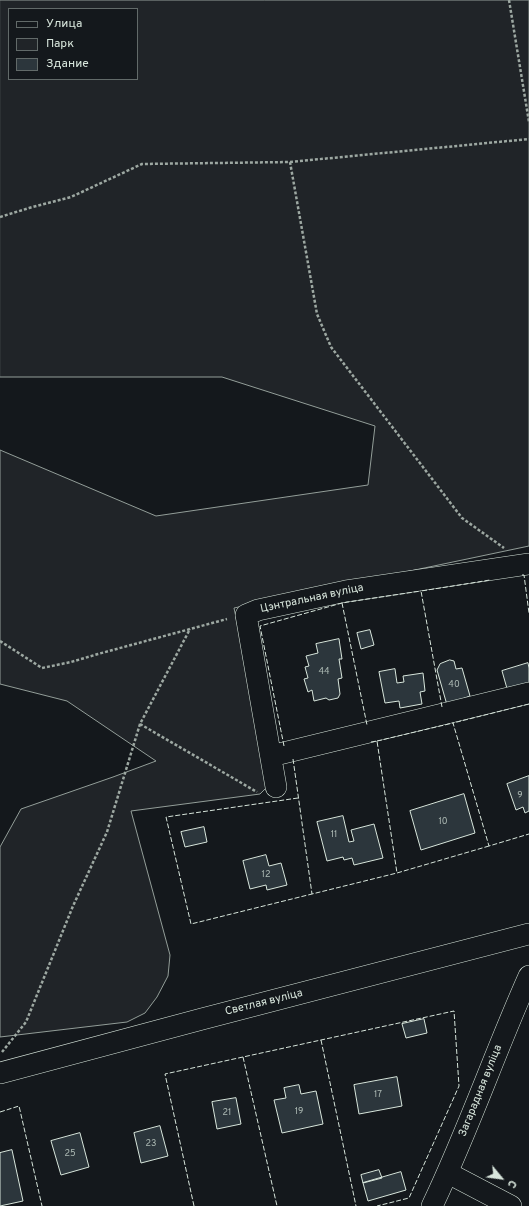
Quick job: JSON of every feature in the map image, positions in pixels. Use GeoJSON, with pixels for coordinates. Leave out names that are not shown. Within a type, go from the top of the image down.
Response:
{"type":"FeatureCollection","features":[{"type":"Feature","properties":{"kind":"street","name":"Цэнтральная вуліца"},"geometry":{"type":"LineString","coordinates":[[268,791],[271,756],[246,614],[346,590],[528,564]]}},
{"type":"Feature","properties":{"kind":"street"},"geometry":{"type":"LineString","coordinates":[[271,756],[529,693]]}},
{"type":"Feature","properties":{"kind":"street","name":"Светлая вуліца"},"geometry":{"type":"LineString","coordinates":[[0,1073],[529,934]]}},
{"type":"Feature","properties":{"kind":"street","name":"Загарадная вуліца"},"geometry":{"type":"LineString","coordinates":[[432,1206],[522,1012],[529,976]]}},
{"type":"Feature","properties":{"kind":"street"},"geometry":{"type":"LineString","coordinates":[[448,1173],[511,1206]]}},
{"type":"Feature","properties":{"kind":"path"},"geometry":{"type":"LineString","coordinates":[[509,0],[529,122]]}},
{"type":"Feature","properties":{"kind":"path"},"geometry":{"type":"LineString","coordinates":[[0,217],[71,197],[142,164],[290,162],[529,139]]}},
{"type":"Feature","properties":{"kind":"path"},"geometry":{"type":"LineString","coordinates":[[290,162],[317,314],[331,347],[462,518],[528,564]]}},
{"type":"Feature","properties":{"kind":"path"},"geometry":{"type":"LineString","coordinates":[[0,641],[42,668],[71,662],[246,614]]}},
{"type":"Feature","properties":{"kind":"path"},"geometry":{"type":"LineString","coordinates":[[0,1054],[26,1022],[73,906],[108,832],[140,724],[190,629]]}},
{"type":"Feature","properties":{"kind":"path"},"geometry":{"type":"LineString","coordinates":[[140,724],[268,791]]}},
{"type":"Feature","properties":{"kind":"green space"},"geometry":{"type":"Polygon","coordinates":[[[0,0],[529,0],[529,546],[234,608],[270,776],[269,785],[260,794],[131,811],[170,955],[168,976],[157,997],[145,1013],[127,1022],[0,1037],[0,847],[21,809],[156,761],[67,701],[0,684],[0,450],[156,516],[368,485],[375,426],[222,377],[0,377],[0,0]]]}},
{"type":"Feature","properties":{"kind":"building"},"geometry":{"type":"Polygon","coordinates":[[[370,630],[374,645],[361,649],[357,633],[370,630]]]}},
{"type":"Feature","properties":{"kind":"building"},"geometry":{"type":"Polygon","coordinates":[[[339,639],[342,659],[339,659],[342,678],[338,679],[340,694],[338,698],[329,700],[326,698],[314,701],[312,690],[308,692],[304,679],[308,678],[305,667],[309,666],[306,656],[318,653],[316,644],[339,639]]]}},
{"type":"Feature","properties":{"kind":"building"},"geometry":{"type":"Polygon","coordinates":[[[450,660],[454,661],[456,669],[462,668],[470,696],[447,705],[437,670],[440,664],[450,660]]]}},
{"type":"Feature","properties":{"kind":"building"},"geometry":{"type":"Polygon","coordinates":[[[528,663],[529,686],[508,692],[502,671],[528,663]]]}},
{"type":"Feature","properties":{"kind":"building"},"geometry":{"type":"Polygon","coordinates":[[[395,669],[397,683],[404,682],[403,676],[423,673],[425,691],[420,692],[422,704],[400,708],[399,701],[385,703],[379,672],[395,669]]]}},
{"type":"Feature","properties":{"kind":"building"},"geometry":{"type":"Polygon","coordinates":[[[529,776],[529,811],[525,813],[523,807],[516,810],[507,784],[529,776]]]}},
{"type":"Feature","properties":{"kind":"building"},"geometry":{"type":"Polygon","coordinates":[[[464,794],[475,833],[421,850],[410,811],[464,794]]]}},
{"type":"Feature","properties":{"kind":"building"},"geometry":{"type":"Polygon","coordinates":[[[343,816],[349,842],[354,841],[351,830],[374,824],[383,858],[354,865],[352,858],[344,860],[343,857],[327,861],[317,822],[343,816]]]}},
{"type":"Feature","properties":{"kind":"building"},"geometry":{"type":"Polygon","coordinates":[[[204,827],[207,842],[185,847],[181,832],[204,827]]]}},
{"type":"Feature","properties":{"kind":"building"},"geometry":{"type":"Polygon","coordinates":[[[266,855],[269,866],[281,863],[287,885],[267,890],[266,885],[250,889],[243,861],[266,855]]]}},
{"type":"Feature","properties":{"kind":"building"},"geometry":{"type":"Polygon","coordinates":[[[424,1019],[427,1033],[406,1038],[402,1024],[424,1019]]]}},
{"type":"Feature","properties":{"kind":"building"},"geometry":{"type":"Polygon","coordinates":[[[397,1077],[402,1106],[359,1114],[354,1085],[397,1077]]]}},
{"type":"Feature","properties":{"kind":"building"},"geometry":{"type":"Polygon","coordinates":[[[299,1085],[301,1094],[316,1091],[323,1124],[282,1133],[274,1100],[286,1098],[284,1088],[299,1085]]]}},
{"type":"Feature","properties":{"kind":"building"},"geometry":{"type":"Polygon","coordinates":[[[236,1098],[241,1124],[217,1129],[212,1102],[236,1098]]]}},
{"type":"Feature","properties":{"kind":"building"},"geometry":{"type":"Polygon","coordinates":[[[160,1126],[168,1156],[141,1163],[134,1133],[160,1126]]]}},
{"type":"Feature","properties":{"kind":"building"},"geometry":{"type":"Polygon","coordinates":[[[80,1133],[89,1167],[61,1175],[51,1141],[80,1133]]]}},
{"type":"Feature","properties":{"kind":"building"},"geometry":{"type":"Polygon","coordinates":[[[12,1150],[23,1201],[0,1206],[0,1153],[12,1150]]]}},
{"type":"Feature","properties":{"kind":"building"},"geometry":{"type":"Polygon","coordinates":[[[379,1170],[382,1178],[363,1183],[361,1175],[379,1170]]]}},
{"type":"Feature","properties":{"kind":"building"},"geometry":{"type":"Polygon","coordinates":[[[401,1172],[406,1190],[368,1201],[363,1183],[401,1172]]]}},
{"type":"Feature","properties":{"kind":"fence"},"geometry":{"type":"LineString","coordinates":[[522,575],[524,575],[529,613]]}},
{"type":"Feature","properties":{"kind":"fence"},"geometry":{"type":"LineString","coordinates":[[442,707],[421,591],[490,580]]}},
{"type":"Feature","properties":{"kind":"fence"},"geometry":{"type":"LineString","coordinates":[[284,746],[260,626],[342,603],[421,591]]}},
{"type":"Feature","properties":{"kind":"fence"},"geometry":{"type":"LineString","coordinates":[[342,603],[367,725]]}},
{"type":"Feature","properties":{"kind":"fence"},"geometry":{"type":"LineString","coordinates":[[529,704],[453,723],[489,846],[529,834]]}},
{"type":"Feature","properties":{"kind":"fence"},"geometry":{"type":"LineString","coordinates":[[377,741],[453,723]]}},
{"type":"Feature","properties":{"kind":"fence"},"geometry":{"type":"LineString","coordinates":[[371,742],[377,741],[397,873]]}},
{"type":"Feature","properties":{"kind":"fence"},"geometry":{"type":"LineString","coordinates":[[293,759],[312,894],[397,873],[489,846]]}},
{"type":"Feature","properties":{"kind":"fence"},"geometry":{"type":"LineString","coordinates":[[298,798],[166,817],[191,924],[312,894]]}},
{"type":"Feature","properties":{"kind":"fence"},"geometry":{"type":"LineString","coordinates":[[194,1206],[165,1074],[454,1011],[459,1086],[409,1198],[377,1206]]}},
{"type":"Feature","properties":{"kind":"fence"},"geometry":{"type":"LineString","coordinates":[[321,1040],[356,1206]]}},
{"type":"Feature","properties":{"kind":"fence"},"geometry":{"type":"LineString","coordinates":[[243,1057],[277,1206]]}},
{"type":"Feature","properties":{"kind":"fence"},"geometry":{"type":"LineString","coordinates":[[0,1112],[19,1106],[42,1206]]}}]}
